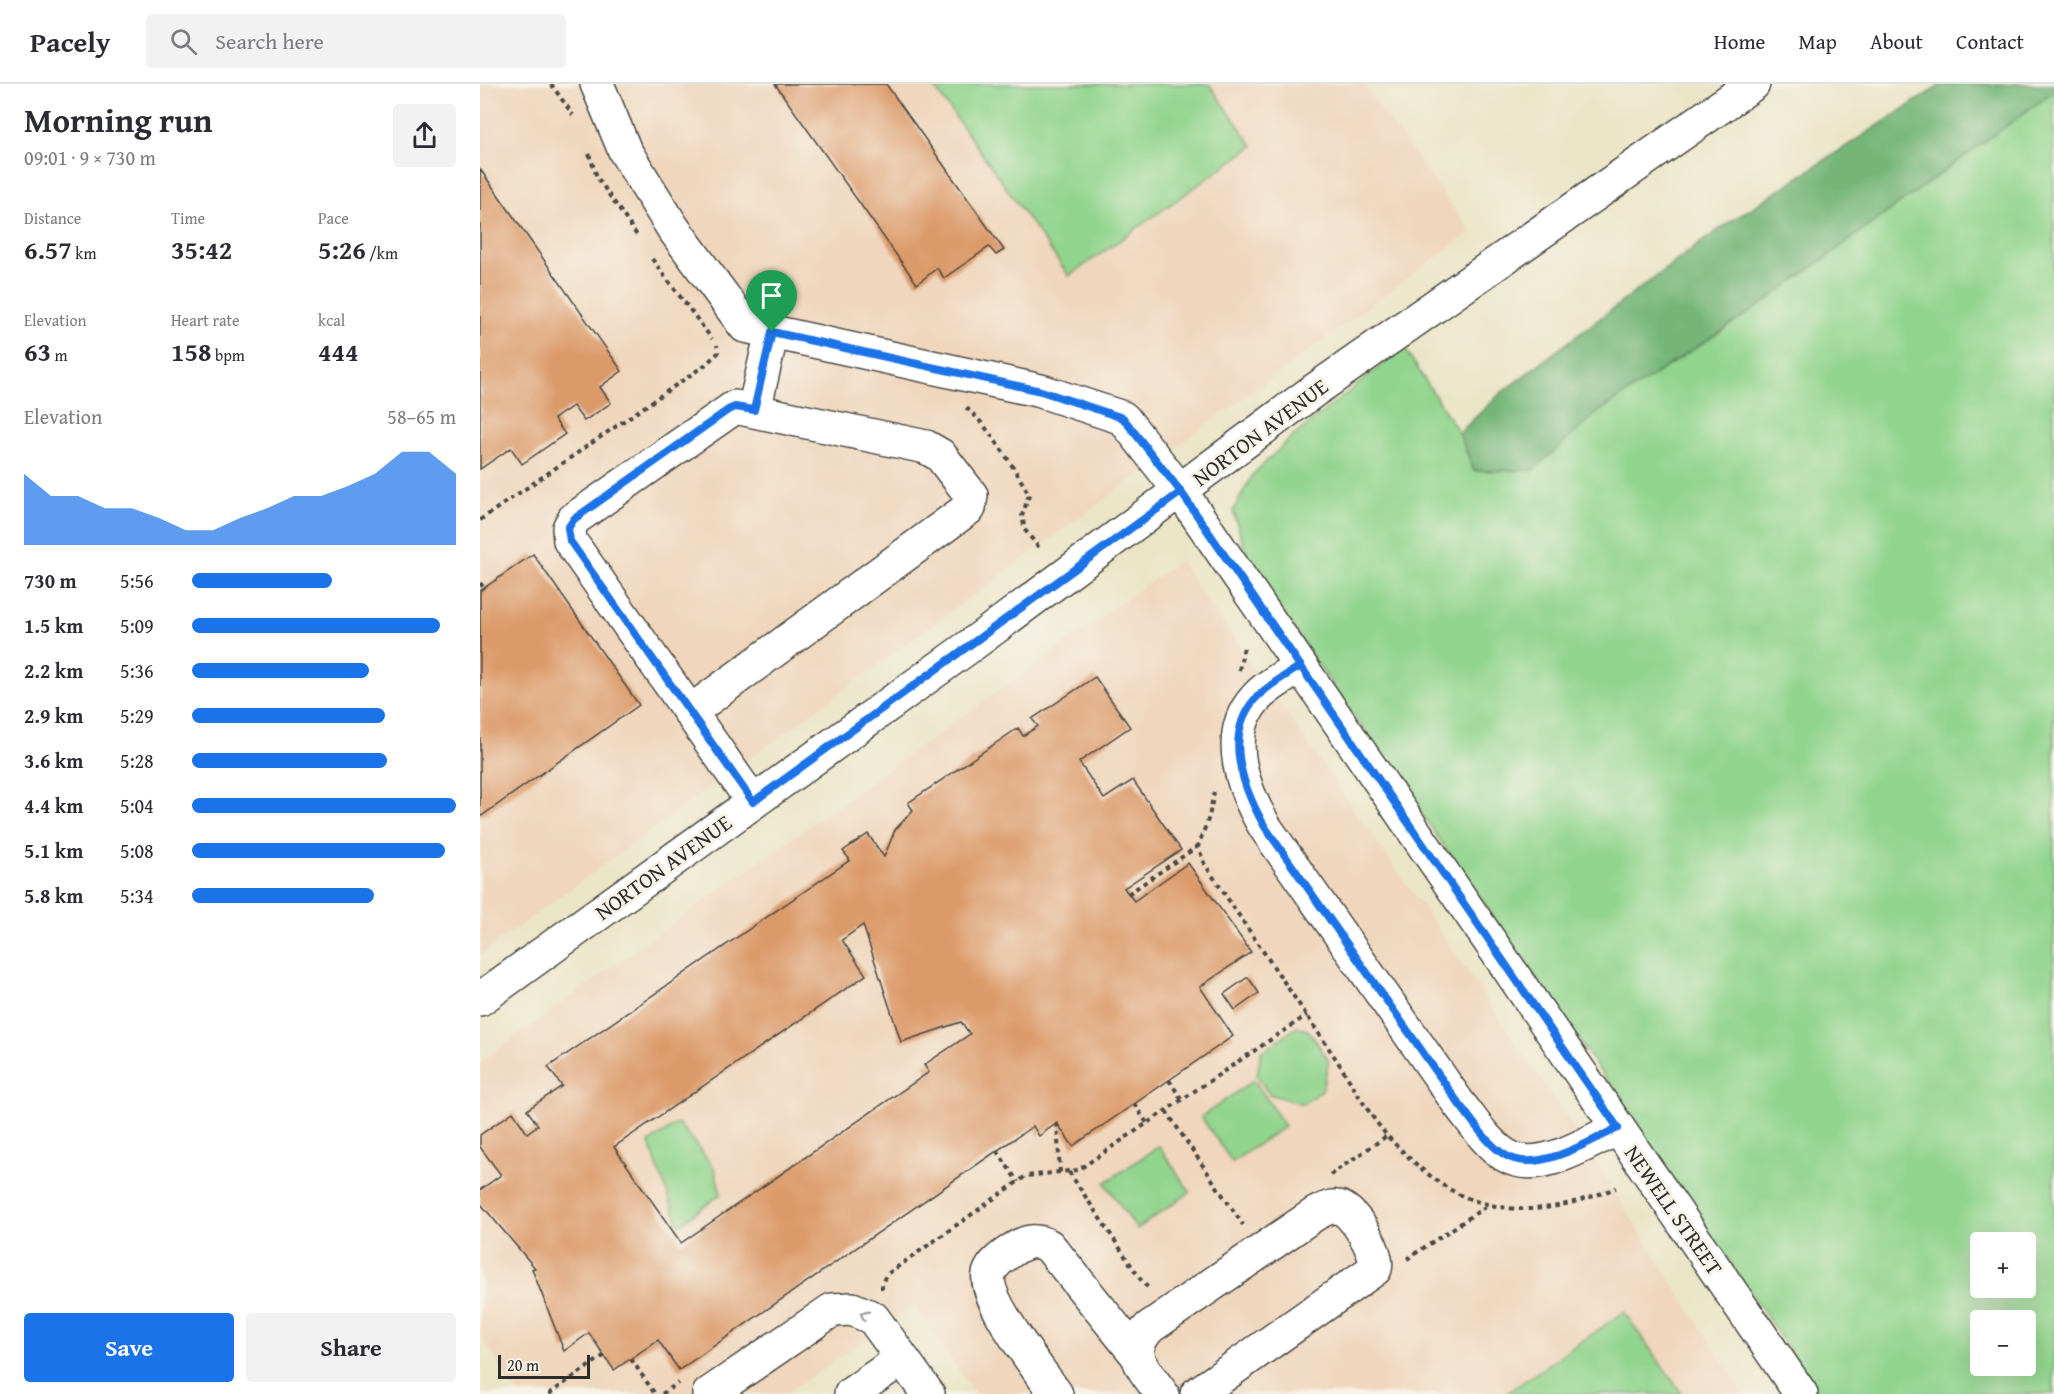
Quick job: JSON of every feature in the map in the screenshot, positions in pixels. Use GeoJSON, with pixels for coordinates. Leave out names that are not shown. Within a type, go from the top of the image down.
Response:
{"type":"FeatureCollection","features":[{"type":"Feature","properties":{"kind":"main road","name":"NEWELL STREET"},"geometry":{"type":"LineString","coordinates":[[597,84],[626,152],[673,228],[745,326],[1041,391],[1123,418],[1181,492],[1801,1394]]}},
{"type":"Feature","properties":{"kind":"main road","name":"NORTON AVENUE"},"geometry":{"type":"LineString","coordinates":[[480,999],[1181,492],[1312,392],[1754,84]]}},
{"type":"Feature","properties":{"kind":"main road"},"geometry":{"type":"LineString","coordinates":[[754,410],[772,332]]}},
{"type":"Feature","properties":{"kind":"main road"},"geometry":{"type":"LineString","coordinates":[[690,712],[969,508],[970,495],[940,455],[926,447],[844,432],[735,407],[574,519],[568,528],[570,541],[753,802]]}},
{"type":"Feature","properties":{"kind":"main road"},"geometry":{"type":"LineString","coordinates":[[1300,666],[1255,700],[1243,720],[1239,738],[1239,761],[1244,784],[1265,827],[1459,1104],[1487,1139],[1507,1156],[1523,1161],[1551,1158],[1618,1128]]}},
{"type":"Feature","properties":{"kind":"main road"},"geometry":{"type":"LineString","coordinates":[[1137,1355],[1137,1345],[1150,1327],[1261,1250],[1315,1214],[1328,1208],[1339,1207],[1348,1212],[1372,1248],[1377,1264],[1370,1275],[1197,1394]]}},
{"type":"Feature","properties":{"kind":"main road"},"geometry":{"type":"LineString","coordinates":[[1056,1394],[1002,1316],[988,1276],[991,1268],[1020,1245],[1039,1240],[1049,1246],[1137,1355],[1162,1394]]}},
{"type":"Feature","properties":{"kind":"main road"},"geometry":{"type":"LineString","coordinates":[[709,1394],[832,1310],[852,1309],[873,1318],[928,1394]]}},
{"type":"Feature","properties":{"kind":"main road"},"geometry":{"type":"LineString","coordinates":[[851,1394],[901,1359]]}},
{"type":"Feature","properties":{"kind":"path"},"geometry":{"type":"LineString","coordinates":[[551,84],[579,124]]}},
{"type":"Feature","properties":{"kind":"path"},"geometry":{"type":"LineString","coordinates":[[589,152],[597,177],[642,243]]}},
{"type":"Feature","properties":{"kind":"path"},"geometry":{"type":"LineString","coordinates":[[480,520],[718,353],[717,344],[648,253]]}},
{"type":"Feature","properties":{"kind":"path"},"geometry":{"type":"LineString","coordinates":[[480,583],[484,588]]}},
{"type":"Feature","properties":{"kind":"path"},"geometry":{"type":"LineString","coordinates":[[1128,894],[1198,846],[1209,817]]}},
{"type":"Feature","properties":{"kind":"path"},"geometry":{"type":"LineString","coordinates":[[1198,846],[1204,863],[1388,1135],[1433,1179],[1460,1194],[1488,1204],[1517,1210],[1543,1210],[1616,1188]]}},
{"type":"Feature","properties":{"kind":"path"},"geometry":{"type":"LineString","coordinates":[[883,1295],[882,1283],[886,1275],[1026,1176],[1078,1170],[1307,1015]]}},
{"type":"Feature","properties":{"kind":"path"},"geometry":{"type":"LineString","coordinates":[[1169,1080],[1182,1100]]}},
{"type":"Feature","properties":{"kind":"path"},"geometry":{"type":"LineString","coordinates":[[1134,1104],[1147,1123]]}},
{"type":"Feature","properties":{"kind":"path"},"geometry":{"type":"LineString","coordinates":[[1166,1111],[1261,1250]]}},
{"type":"Feature","properties":{"kind":"path"},"geometry":{"type":"LineString","coordinates":[[1057,1123],[1060,1173]]}},
{"type":"Feature","properties":{"kind":"path"},"geometry":{"type":"LineString","coordinates":[[1322,1180],[1388,1135]]}},
{"type":"Feature","properties":{"kind":"path"},"geometry":{"type":"LineString","coordinates":[[997,1151],[1018,1182]]}},
{"type":"Feature","properties":{"kind":"path"},"geometry":{"type":"LineString","coordinates":[[1069,1172],[1143,1283],[1151,1289],[1161,1288]]}},
{"type":"Feature","properties":{"kind":"path"},"geometry":{"type":"LineString","coordinates":[[1377,1264],[1398,1264],[1488,1204]]}},
{"type":"Feature","properties":{"kind":"path"},"geometry":{"type":"LineString","coordinates":[[549,1394],[605,1355]]}},
{"type":"Feature","properties":{"kind":"path"},"geometry":{"type":"LineString","coordinates":[[631,1359],[655,1394]]}},
{"type":"Feature","properties":{"kind":"shaded area"},"geometry":{"type":"Polygon","coordinates":[[[480,84],[1363,84],[1471,232],[480,955],[480,84]]]}},
{"type":"Feature","properties":{"kind":"shaded area"},"geometry":{"type":"Polygon","coordinates":[[[1179,561],[1439,930],[1576,1131],[1743,1394],[975,1394],[915,1307],[785,1394],[518,1394],[480,1336],[480,1062],[1179,561]]]}},
{"type":"Feature","properties":{"kind":"green space"},"geometry":{"type":"Polygon","coordinates":[[[932,84],[1209,84],[1253,146],[1069,276],[932,84]]]}},
{"type":"Feature","properties":{"kind":"green space"},"geometry":{"type":"Polygon","coordinates":[[[1942,84],[2054,84],[2054,91],[1759,306],[1598,412],[1533,470],[1474,471],[1459,433],[1502,392],[1719,229],[1942,84]]]}},
{"type":"Feature","properties":{"kind":"green space"},"geometry":{"type":"Polygon","coordinates":[[[2054,91],[2054,1394],[1819,1394],[1618,1097],[1257,576],[1245,550],[1233,511],[1253,474],[1290,439],[1404,347],[1459,433],[1474,471],[1533,470],[1598,412],[1759,306],[2054,91]]]}},
{"type":"Feature","properties":{"kind":"green space"},"geometry":{"type":"Polygon","coordinates":[[[1297,1027],[1308,1030],[1329,1061],[1322,1090],[1303,1104],[1269,1094],[1257,1076],[1261,1052],[1297,1027]]]}},
{"type":"Feature","properties":{"kind":"green space"},"geometry":{"type":"Polygon","coordinates":[[[1254,1080],[1285,1126],[1232,1162],[1201,1117],[1254,1080]]]}},
{"type":"Feature","properties":{"kind":"green space"},"geometry":{"type":"Polygon","coordinates":[[[678,1123],[714,1167],[721,1194],[679,1225],[649,1143],[678,1123]]]}},
{"type":"Feature","properties":{"kind":"green space"},"geometry":{"type":"Polygon","coordinates":[[[1159,1146],[1190,1192],[1137,1229],[1105,1183],[1159,1146]]]}},
{"type":"Feature","properties":{"kind":"green space"},"geometry":{"type":"Polygon","coordinates":[[[1624,1312],[1682,1394],[1506,1394],[1624,1312]]]}},
{"type":"Feature","properties":{"kind":"building"},"geometry":{"type":"Polygon","coordinates":[[[775,84],[886,84],[1004,250],[996,255],[989,247],[944,278],[937,268],[917,284],[775,84]]]}},
{"type":"Feature","properties":{"kind":"building"},"geometry":{"type":"Polygon","coordinates":[[[480,169],[622,371],[600,387],[611,403],[584,421],[573,406],[554,419],[565,434],[522,464],[511,448],[480,469],[480,169]]]}},
{"type":"Feature","properties":{"kind":"building"},"geometry":{"type":"Polygon","coordinates":[[[533,554],[639,705],[480,817],[480,591],[533,554]]]}},
{"type":"Feature","properties":{"kind":"building"},"geometry":{"type":"Polygon","coordinates":[[[1095,677],[1130,727],[1079,762],[1104,799],[1133,780],[1181,850],[1124,888],[1134,901],[1188,863],[1251,952],[1200,987],[1233,1036],[1073,1146],[1057,1123],[1039,1136],[1033,1126],[679,1370],[658,1340],[614,1370],[589,1333],[564,1351],[532,1269],[535,1268],[480,1203],[480,1190],[501,1175],[480,1147],[480,1135],[513,1112],[527,1133],[538,1125],[527,1110],[562,1086],[548,1067],[850,860],[843,851],[868,834],[884,857],[895,830],[913,810],[908,803],[1018,728],[1023,736],[1038,726],[1032,719],[1095,677]],[[863,925],[842,940],[866,975],[614,1147],[681,1243],[929,1072],[924,1065],[970,1034],[961,1022],[901,1042],[863,925]]]}},
{"type":"Feature","properties":{"kind":"building"},"geometry":{"type":"Polygon","coordinates":[[[1248,977],[1259,993],[1235,1010],[1224,994],[1248,977]]]}},
{"type":"Feature","properties":{"kind":"route"},"geometry":{"type":"LineString","coordinates":[[772,332],[754,410],[735,407],[728,410],[574,519],[568,528],[570,541],[753,802],[1181,492],[1618,1128],[1551,1158],[1539,1161],[1523,1161],[1507,1156],[1487,1139],[1459,1104],[1297,869],[1265,827],[1252,805],[1244,784],[1239,761],[1239,738],[1243,720],[1255,700],[1300,666],[1181,492],[1123,418],[1041,391],[772,332]]}}]}
